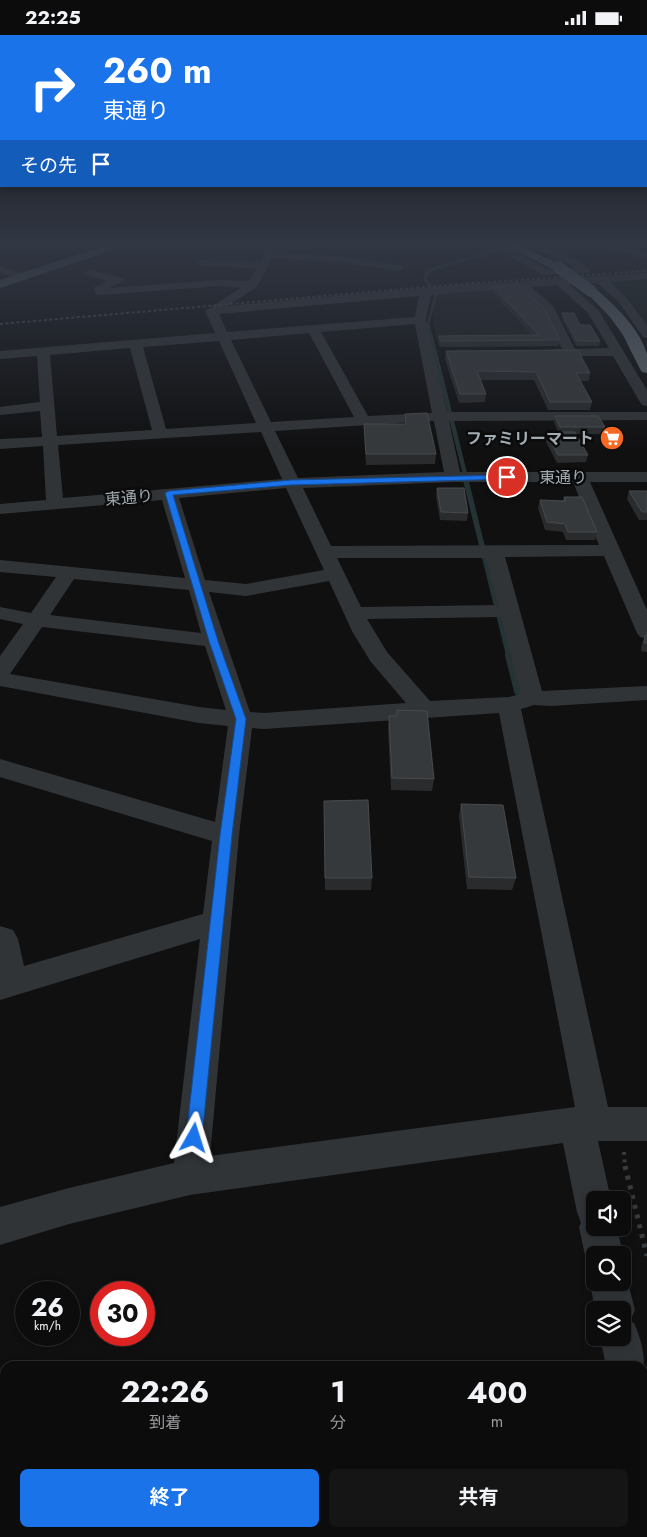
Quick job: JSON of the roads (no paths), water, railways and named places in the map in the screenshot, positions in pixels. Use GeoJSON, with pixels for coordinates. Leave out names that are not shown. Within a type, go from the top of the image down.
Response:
{"type":"FeatureCollection","features":[{"type":"Feature","properties":{"kind":"highway"},"geometry":{"type":"LineString","coordinates":[[611,311],[630,335],[647,369]]}},
{"type":"Feature","properties":{"kind":"street"},"geometry":{"type":"LineString","coordinates":[[212,311],[291,483],[325,551],[352,613],[379,657],[424,709]]}},
{"type":"Feature","properties":{"kind":"street"},"geometry":{"type":"LineString","coordinates":[[422,311],[420,320],[425,353],[453,477]]}},
{"type":"Feature","properties":{"kind":"street"},"geometry":{"type":"LineString","coordinates":[[550,311],[570,352]]}},
{"type":"Feature","properties":{"kind":"street"},"geometry":{"type":"LineString","coordinates":[[592,311],[647,402]]}},
{"type":"Feature","properties":{"kind":"street"},"geometry":{"type":"LineString","coordinates":[[631,311],[647,334]]}},
{"type":"Feature","properties":{"kind":"street"},"geometry":{"type":"LineString","coordinates":[[0,355],[420,320]]}},
{"type":"Feature","properties":{"kind":"street"},"geometry":{"type":"LineString","coordinates":[[313,329],[362,421]]}},
{"type":"Feature","properties":{"kind":"street"},"geometry":{"type":"LineString","coordinates":[[136,345],[160,433]]}},
{"type":"Feature","properties":{"kind":"street"},"geometry":{"type":"LineString","coordinates":[[43,352],[55,504]]}},
{"type":"Feature","properties":{"kind":"street"},"geometry":{"type":"LineString","coordinates":[[532,353],[618,352]]}},
{"type":"Feature","properties":{"kind":"street"},"geometry":{"type":"LineString","coordinates":[[425,353],[444,353]]}},
{"type":"Feature","properties":{"kind":"street"},"geometry":{"type":"LineString","coordinates":[[0,411],[46,406]]}},
{"type":"Feature","properties":{"kind":"street"},"geometry":{"type":"LineString","coordinates":[[0,444],[439,417],[647,416]]}},
{"type":"Feature","properties":{"kind":"street","name":"東通り"},"geometry":{"type":"LineString","coordinates":[[0,509],[291,483],[453,477],[647,477]]}},
{"type":"Feature","properties":{"kind":"street"},"geometry":{"type":"LineString","coordinates":[[579,477],[647,633]]}},
{"type":"Feature","properties":{"kind":"street"},"geometry":{"type":"LineString","coordinates":[[169,493],[214,641],[241,719],[226,835],[190,1177]]}},
{"type":"Feature","properties":{"kind":"street"},"geometry":{"type":"LineString","coordinates":[[325,551],[494,552],[610,549]]}},
{"type":"Feature","properties":{"kind":"street"},"geometry":{"type":"LineString","coordinates":[[494,552],[510,611],[521,701],[586,1124],[593,1191]]}},
{"type":"Feature","properties":{"kind":"street"},"geometry":{"type":"LineString","coordinates":[[0,566],[246,590],[334,574]]}},
{"type":"Feature","properties":{"kind":"street"},"geometry":{"type":"LineString","coordinates":[[0,672],[68,574]]}},
{"type":"Feature","properties":{"kind":"street"},"geometry":{"type":"LineString","coordinates":[[352,613],[510,611]]}},
{"type":"Feature","properties":{"kind":"street"},"geometry":{"type":"LineString","coordinates":[[0,613],[214,641]]}},
{"type":"Feature","properties":{"kind":"street"},"geometry":{"type":"LineString","coordinates":[[0,679],[199,715],[264,721],[647,693]]}},
{"type":"Feature","properties":{"kind":"street"},"geometry":{"type":"LineString","coordinates":[[0,768],[226,835]]}},
{"type":"Feature","properties":{"kind":"street"},"geometry":{"type":"LineString","coordinates":[[0,938],[3,939],[6,984],[217,922]]}},
{"type":"Feature","properties":{"kind":"street"},"geometry":{"type":"LineString","coordinates":[[0,1226],[69,1206],[190,1177],[586,1124],[647,1123]]}},
{"type":"Feature","properties":{"kind":"street"},"geometry":{"type":"LineString","coordinates":[[622,1346],[625,1361]]}},
{"type":"Feature","properties":{"kind":"waterway"},"geometry":{"type":"LineString","coordinates":[[431,311],[428,324],[434,347]]}},
{"type":"Feature","properties":{"kind":"waterway"},"geometry":{"type":"LineString","coordinates":[[433,345],[467,482]]}},
{"type":"Feature","properties":{"kind":"waterway"},"geometry":{"type":"LineString","coordinates":[[466,481],[509,656]]}},
{"type":"Feature","properties":{"kind":"waterway"},"geometry":{"type":"LineString","coordinates":[[509,655],[518,691]]}},
{"type":"Feature","properties":{"kind":"railway"},"geometry":{"type":"LineString","coordinates":[[0,324],[149,311]]}},
{"type":"Feature","properties":{"kind":"place","name":"ファミリーマート"},"geometry":{"type":"Point","coordinates":[612,438]}}]}
